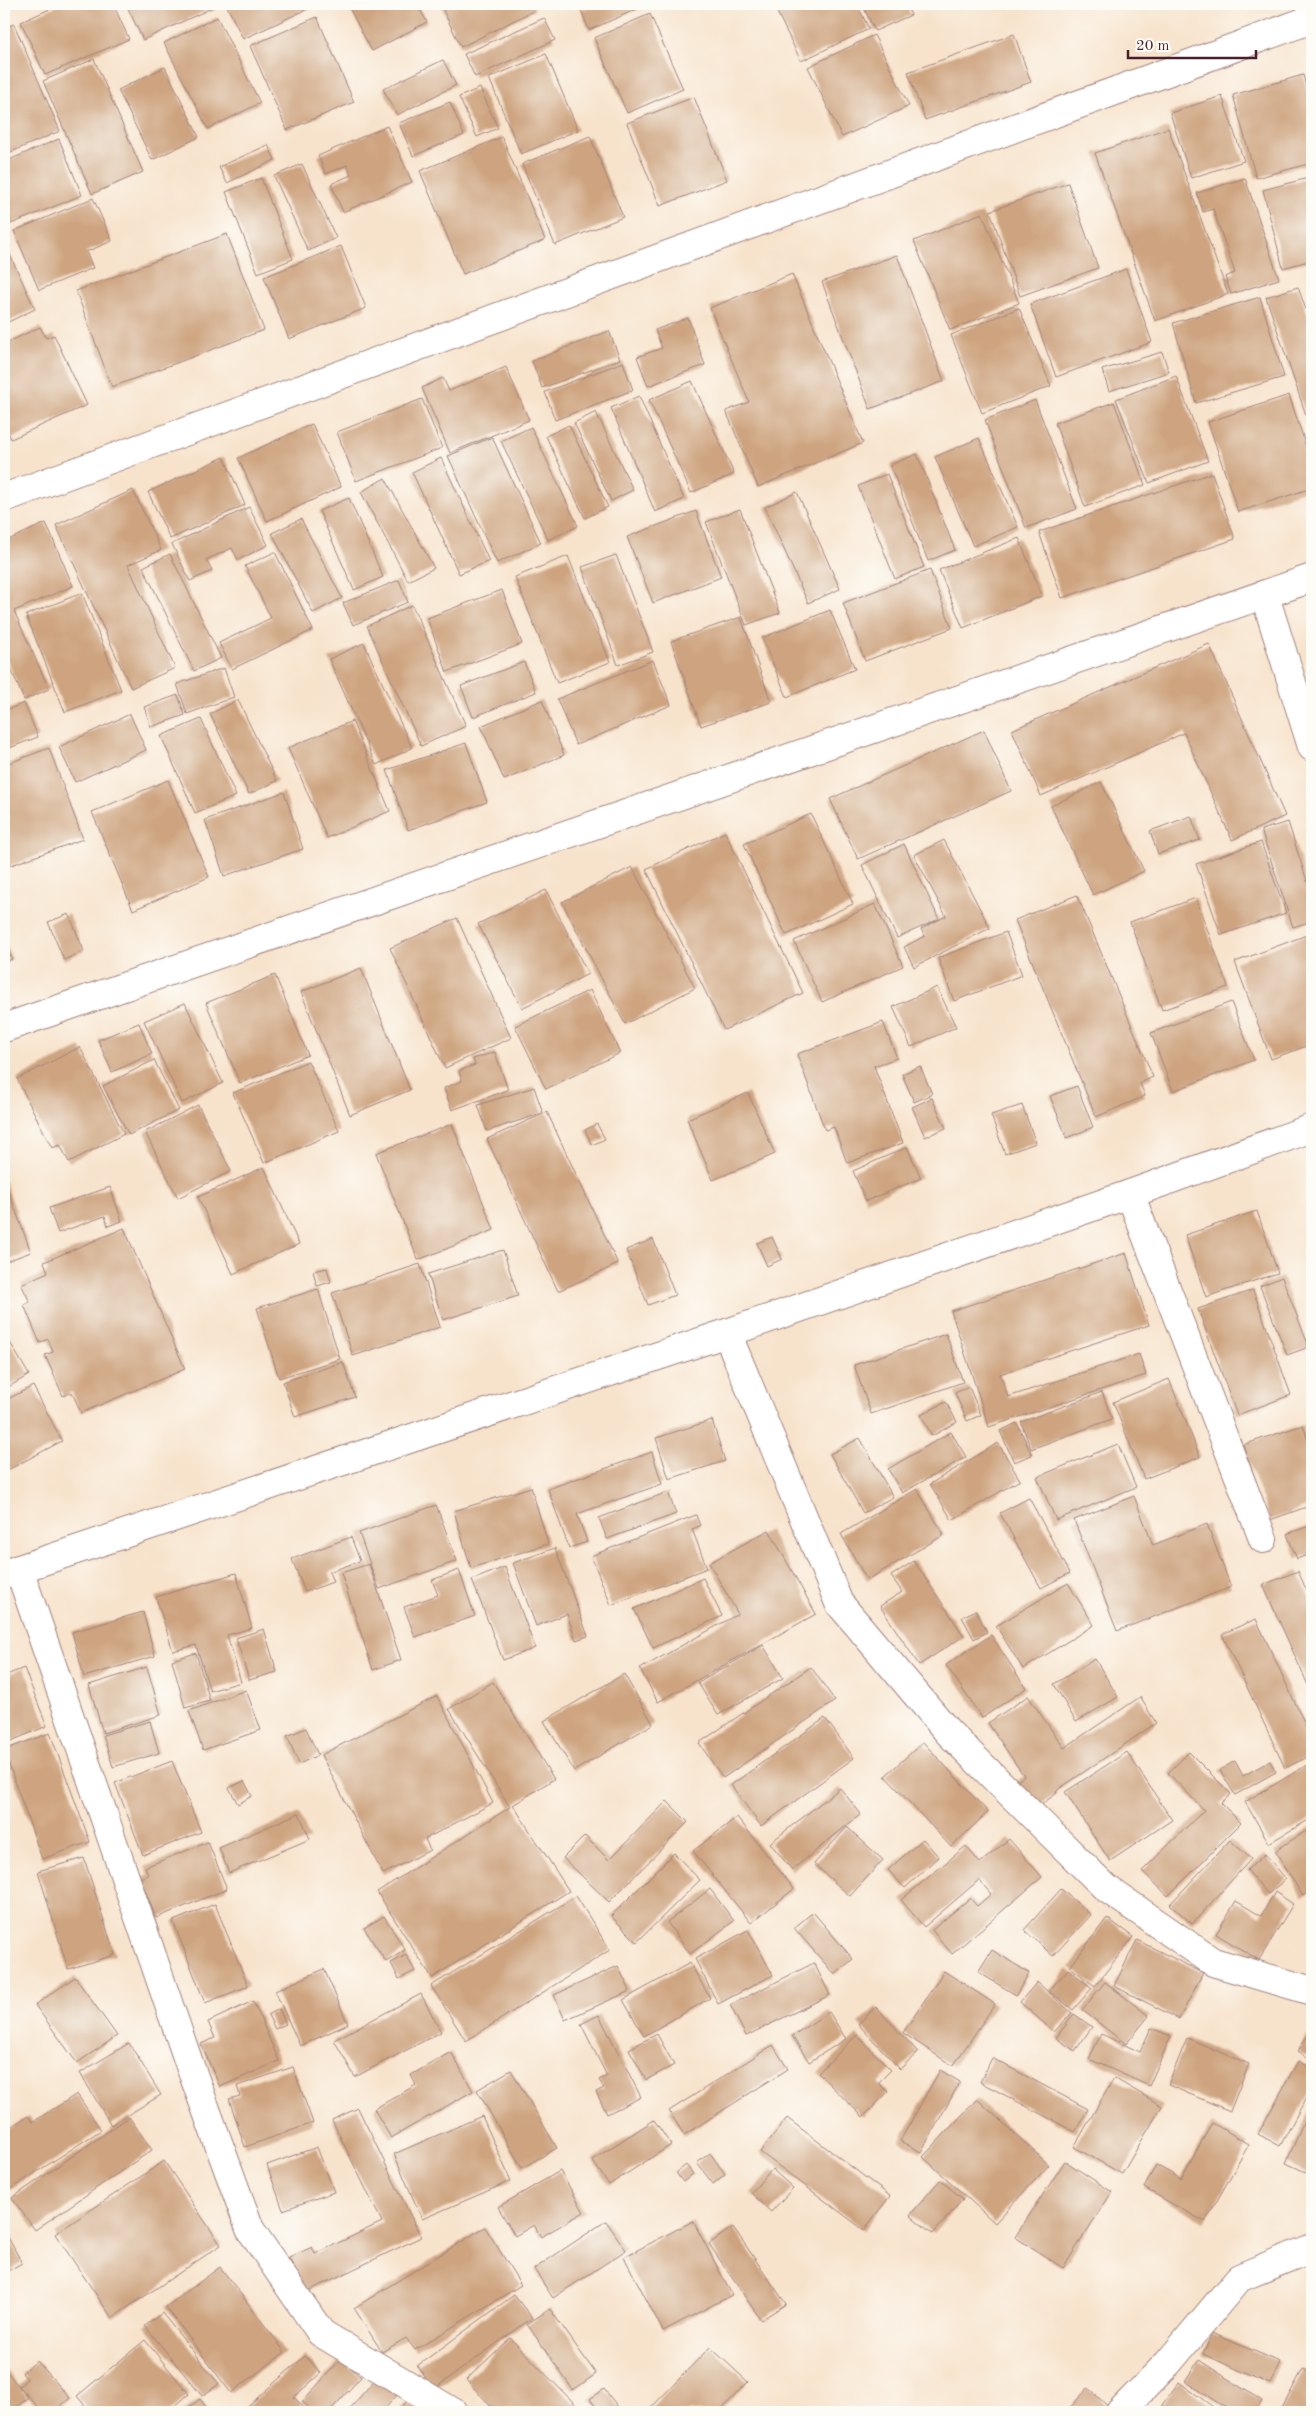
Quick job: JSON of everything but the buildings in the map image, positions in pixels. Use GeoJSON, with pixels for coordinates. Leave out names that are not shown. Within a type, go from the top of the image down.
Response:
{"type":"FeatureCollection","features":[{"type":"Feature","properties":{"kind":"street"},"geometry":{"type":"LineString","coordinates":[[4,498],[1312,19]]}},
{"type":"Feature","properties":{"kind":"street"},"geometry":{"type":"LineString","coordinates":[[4,1028],[1265,596],[1312,578]]}},
{"type":"Feature","properties":{"kind":"street"},"geometry":{"type":"LineString","coordinates":[[1265,596],[1312,747]]}},
{"type":"Feature","properties":{"kind":"street"},"geometry":{"type":"LineString","coordinates":[[454,2412],[321,2333],[250,2230],[11,1571],[727,1333],[1130,1194],[1312,1128]]}},
{"type":"Feature","properties":{"kind":"street"},"geometry":{"type":"LineString","coordinates":[[1130,1194],[1263,1540]]}},
{"type":"Feature","properties":{"kind":"street"},"geometry":{"type":"LineString","coordinates":[[727,1333],[839,1603],[948,1732],[1106,1888],[1213,1962],[1312,1991]]}},
{"type":"Feature","properties":{"kind":"street"},"geometry":{"type":"LineString","coordinates":[[1120,2412],[1168,2363],[1239,2278],[1312,2248]]}}]}
